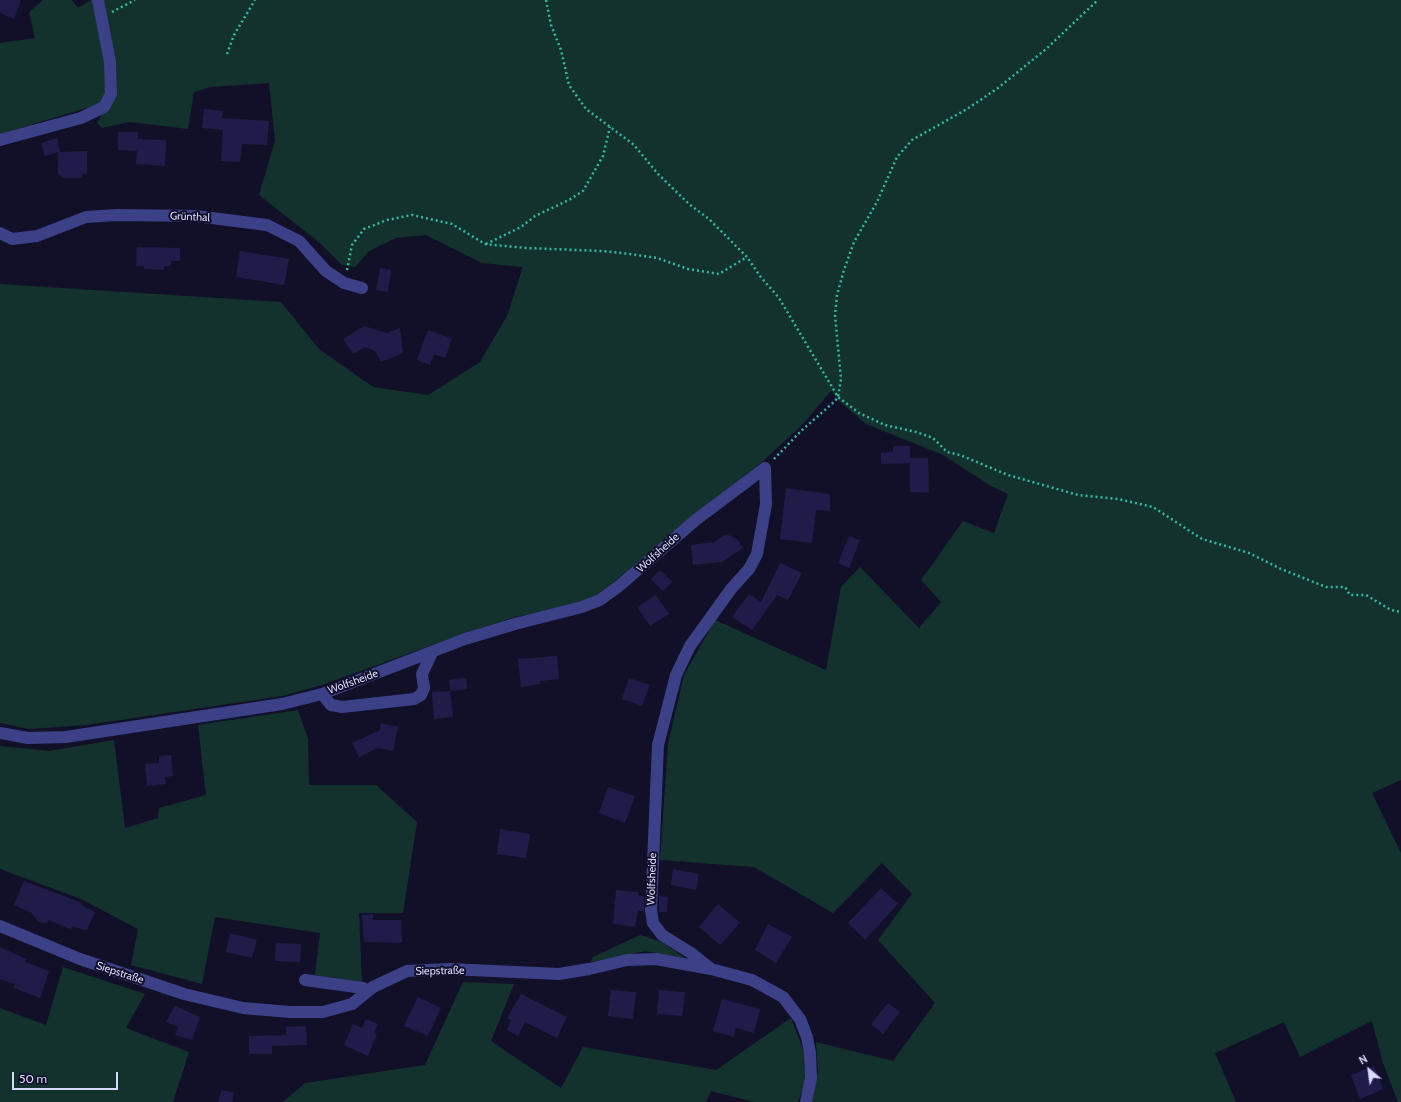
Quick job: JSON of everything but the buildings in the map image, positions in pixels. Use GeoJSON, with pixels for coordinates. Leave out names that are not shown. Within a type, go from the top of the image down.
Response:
{"type":"FeatureCollection","features":[{"type":"Feature","properties":{"kind":"street"},"geometry":{"type":"LineString","coordinates":[[0,140],[81,118],[104,107],[111,94],[110,62],[102,14],[98,0]]}},
{"type":"Feature","properties":{"kind":"street","name":"Grünthal"},"geometry":{"type":"LineString","coordinates":[[0,233],[12,239],[37,236],[86,218],[117,215],[196,216],[267,225],[299,241],[326,271],[344,283],[362,288]]}},
{"type":"Feature","properties":{"kind":"street","name":"Wolfsheide"},"geometry":{"type":"LineString","coordinates":[[0,733],[28,738],[66,737],[282,704],[322,694],[465,640],[515,624],[582,607],[600,600],[637,572],[697,519],[765,468]]}},
{"type":"Feature","properties":{"kind":"street","name":"Wolfsheide"},"geometry":{"type":"LineString","coordinates":[[711,969],[691,953],[662,936],[653,923],[651,910],[658,745],[676,675],[690,646],[730,589],[749,569],[757,554],[766,504],[765,468]]}},
{"type":"Feature","properties":{"kind":"street"},"geometry":{"type":"LineString","coordinates":[[322,694],[331,705],[342,707],[414,699],[421,695],[424,688],[422,674],[432,653]]}},
{"type":"Feature","properties":{"kind":"street","name":"Siepstraße"},"geometry":{"type":"LineString","coordinates":[[0,926],[80,960],[184,994],[243,1008],[290,1012],[323,1012],[352,1004],[367,992],[407,971],[449,969],[558,974],[589,970],[627,960],[656,958],[711,969],[752,980],[783,997],[800,1019],[807,1037],[810,1053],[811,1078],[806,1102]]}},
{"type":"Feature","properties":{"kind":"street"},"geometry":{"type":"LineString","coordinates":[[305,980],[363,988],[367,992]]}},
{"type":"Feature","properties":{"kind":"path"},"geometry":{"type":"LineString","coordinates":[[102,14],[114,11],[135,0]]}},
{"type":"Feature","properties":{"kind":"path"},"geometry":{"type":"LineString","coordinates":[[226,54],[234,35],[255,0]]}},
{"type":"Feature","properties":{"kind":"path"},"geometry":{"type":"LineString","coordinates":[[546,0],[551,25],[560,50],[569,85],[586,109],[634,145],[658,174],[689,204],[709,219],[747,257],[760,276],[779,298],[838,397],[859,413],[879,422],[933,438],[947,452],[960,455],[1008,475],[1078,495],[1118,499],[1153,507],[1202,539],[1249,553],[1281,570],[1326,587],[1345,587],[1350,595],[1366,595],[1391,610],[1401,612]]}},
{"type":"Feature","properties":{"kind":"path"},"geometry":{"type":"LineString","coordinates":[[765,468],[801,431],[835,402],[838,397],[841,379],[835,315],[837,295],[854,242],[877,202],[897,157],[912,140],[968,109],[1010,78],[1046,49],[1098,0]]}},
{"type":"Feature","properties":{"kind":"path"},"geometry":{"type":"LineString","coordinates":[[485,244],[521,227],[535,216],[570,200],[583,191],[603,156],[610,127]]}},
{"type":"Feature","properties":{"kind":"path"},"geometry":{"type":"LineString","coordinates":[[344,283],[352,246],[364,229],[387,220],[412,215],[452,224],[485,244],[526,248],[602,250],[657,258],[688,269],[719,274],[747,257]]}},
{"type":"Feature","properties":{"kind":"green space"},"geometry":{"type":"Polygon","coordinates":[[[43,0],[72,0],[78,8],[91,0],[1401,0],[1401,780],[1372,793],[1401,853],[1401,1102],[1398,1102],[1383,1063],[1372,1021],[1300,1057],[1284,1022],[1215,1053],[1236,1102],[812,1102],[818,1072],[816,1042],[893,1061],[935,1003],[878,940],[912,894],[882,863],[833,913],[754,867],[660,860],[668,744],[684,675],[715,620],[826,670],[841,587],[860,567],[919,628],[941,602],[921,580],[963,521],[994,533],[1008,494],[991,486],[943,455],[866,424],[840,402],[831,391],[803,424],[762,462],[693,516],[599,594],[580,603],[515,617],[468,632],[322,685],[282,696],[87,725],[29,729],[0,723],[0,284],[281,302],[319,349],[373,387],[428,395],[480,362],[507,316],[523,267],[482,263],[426,235],[396,238],[369,251],[355,267],[342,265],[320,243],[259,195],[275,141],[269,83],[211,87],[194,92],[188,129],[130,122],[102,128],[97,123],[110,101],[0,134],[0,43],[35,38],[29,12],[43,0]]]}},
{"type":"Feature","properties":{"kind":"green space"},"geometry":{"type":"Polygon","coordinates":[[[298,710],[308,739],[309,785],[376,785],[417,822],[403,913],[359,913],[362,982],[315,975],[320,933],[215,917],[202,984],[131,965],[138,929],[81,899],[0,869],[0,746],[49,751],[114,740],[125,828],[158,818],[159,808],[206,795],[198,725],[298,710]]]}},
{"type":"Feature","properties":{"kind":"green space"},"geometry":{"type":"Polygon","coordinates":[[[640,935],[662,942],[685,958],[645,951],[590,962],[593,957],[640,935]]]}},
{"type":"Feature","properties":{"kind":"green space"},"geometry":{"type":"Polygon","coordinates":[[[63,967],[145,994],[126,1028],[189,1052],[173,1102],[0,1102],[0,1008],[46,1025],[63,967]]]}},
{"type":"Feature","properties":{"kind":"green space"},"geometry":{"type":"Polygon","coordinates":[[[463,982],[514,984],[491,1041],[561,1088],[583,1047],[716,1070],[791,1018],[804,1052],[805,1082],[798,1102],[754,1102],[711,1091],[706,1102],[283,1102],[305,1083],[425,1065],[463,982]]]}}]}
